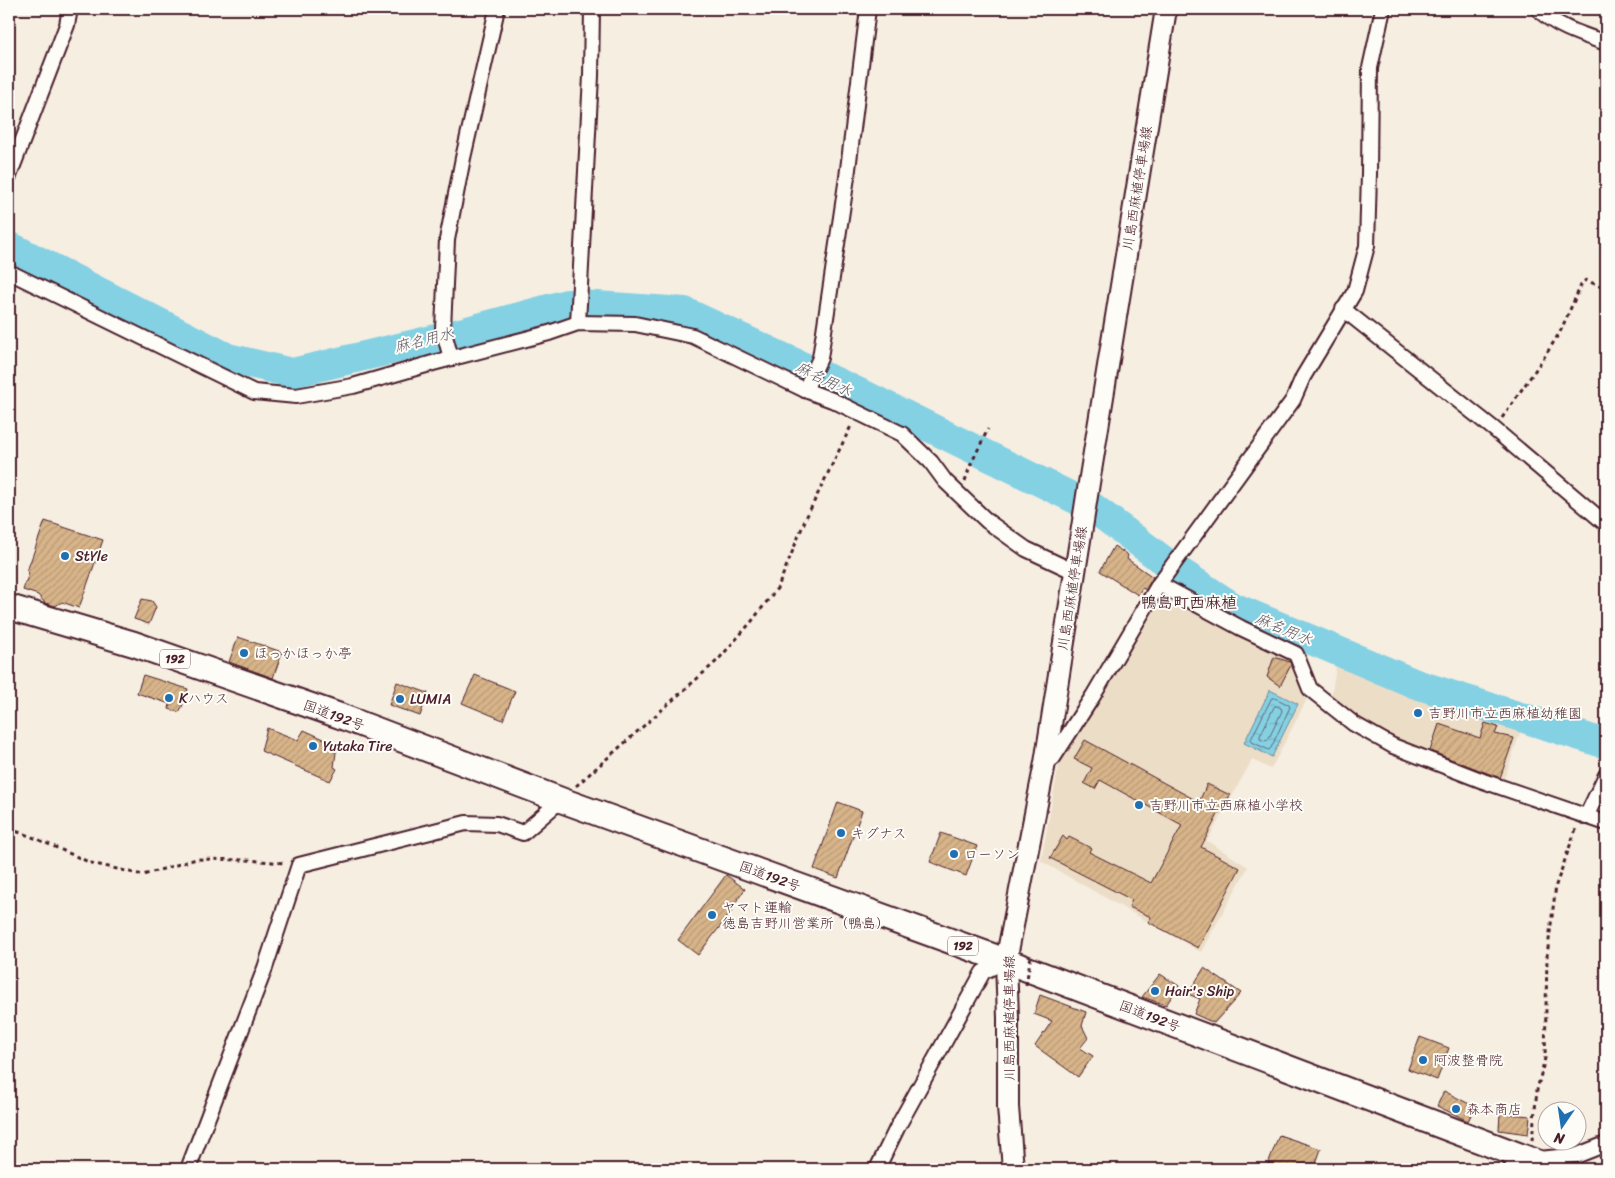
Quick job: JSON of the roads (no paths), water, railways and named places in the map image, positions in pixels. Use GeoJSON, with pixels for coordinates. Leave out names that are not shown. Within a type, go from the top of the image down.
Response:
{"type":"FeatureCollection","features":[{"type":"Feature","properties":{"kind":"highway","name":"国道192号"},"geometry":{"type":"LineString","coordinates":[[9,607],[134,644],[340,716],[561,800],[1006,961],[1521,1165],[1555,1169]]}},
{"type":"Feature","properties":{"kind":"main road","name":"川島西麻植停車場線"},"geometry":{"type":"LineString","coordinates":[[1013,1169],[1008,1107],[1006,961],[1045,763],[1088,483],[1166,9]]}},
{"type":"Feature","properties":{"kind":"street"},"geometry":{"type":"LineString","coordinates":[[9,176],[67,25],[70,9]]}},
{"type":"Feature","properties":{"kind":"street"},"geometry":{"type":"LineString","coordinates":[[450,355],[443,329],[447,240],[463,158],[497,9]]}},
{"type":"Feature","properties":{"kind":"street"},"geometry":{"type":"LineString","coordinates":[[578,323],[578,290],[585,207],[591,76],[592,9]]}},
{"type":"Feature","properties":{"kind":"street"},"geometry":{"type":"LineString","coordinates":[[805,390],[820,358],[847,177],[868,9]]}},
{"type":"Feature","properties":{"kind":"street"},"geometry":{"type":"LineString","coordinates":[[1045,763],[1053,758],[1093,696],[1161,581],[1293,400],[1303,377],[1355,291],[1367,246],[1370,174],[1370,68],[1383,9]]}},
{"type":"Feature","properties":{"kind":"street"},"geometry":{"type":"LineString","coordinates":[[1538,9],[1545,15],[1576,32],[1606,43]]}},
{"type":"Feature","properties":{"kind":"street"},"geometry":{"type":"LineString","coordinates":[[9,272],[254,392],[296,396],[353,386],[450,355],[549,333],[578,323],[634,324],[693,336],[902,434],[931,462],[945,481],[987,522],[1026,548],[1075,572]]}},
{"type":"Feature","properties":{"kind":"street"},"geometry":{"type":"LineString","coordinates":[[1343,309],[1494,429],[1606,524]]}},
{"type":"Feature","properties":{"kind":"street"},"geometry":{"type":"LineString","coordinates":[[1161,581],[1241,628],[1296,654],[1310,689],[1354,724],[1393,746],[1606,824]]}},
{"type":"Feature","properties":{"kind":"street"},"geometry":{"type":"LineString","coordinates":[[1586,817],[1606,775]]}},
{"type":"Feature","properties":{"kind":"street"},"geometry":{"type":"LineString","coordinates":[[188,1169],[264,968],[299,865],[466,823],[497,824],[523,833],[561,800]]}},
{"type":"Feature","properties":{"kind":"street"},"geometry":{"type":"LineString","coordinates":[[877,1169],[896,1128],[983,972],[1006,961]]}},
{"type":"Feature","properties":{"kind":"street"},"geometry":{"type":"LineString","coordinates":[[1521,1165],[1578,1155],[1606,1144]]}},
{"type":"Feature","properties":{"kind":"water"},"geometry":{"type":"Polygon","coordinates":[[[1270,690],[1298,704],[1272,757],[1244,743],[1270,690]]]}},
{"type":"Feature","properties":{"kind":"waterway","name":"麻名用水"},"geometry":{"type":"LineString","coordinates":[[9,246],[228,358],[292,373],[453,335],[567,304],[685,312],[864,395],[1092,507],[1172,567],[1233,607],[1416,684],[1606,744]]}},
{"type":"Feature","properties":{"kind":"place","name":"StYle"},"geometry":{"type":"Point","coordinates":[65,556]}},
{"type":"Feature","properties":{"kind":"place","name":"ほっかほっか亭"},"geometry":{"type":"Point","coordinates":[244,653]}},
{"type":"Feature","properties":{"kind":"place","name":"Kハウス"},"geometry":{"type":"Point","coordinates":[169,698]}},
{"type":"Feature","properties":{"kind":"place","name":"LUMIA"},"geometry":{"type":"Point","coordinates":[400,699]}},
{"type":"Feature","properties":{"kind":"place","name":"吉野川市立西麻植幼稚園"},"geometry":{"type":"Point","coordinates":[1418,713]}},
{"type":"Feature","properties":{"kind":"place","name":"Yutaka Tire"},"geometry":{"type":"Point","coordinates":[313,746]}},
{"type":"Feature","properties":{"kind":"place","name":"吉野川市立西麻植小学校"},"geometry":{"type":"Point","coordinates":[1139,805]}},
{"type":"Feature","properties":{"kind":"place","name":"キグナス"},"geometry":{"type":"Point","coordinates":[841,833]}},
{"type":"Feature","properties":{"kind":"place","name":"ローソン"},"geometry":{"type":"Point","coordinates":[954,854]}},
{"type":"Feature","properties":{"kind":"place","name":"ヤマト運輸 徳島吉野川営業所（鴨島）"},"geometry":{"type":"Point","coordinates":[712,915]}},
{"type":"Feature","properties":{"kind":"place","name":"Hair's Ship"},"geometry":{"type":"Point","coordinates":[1155,991]}},
{"type":"Feature","properties":{"kind":"place","name":"阿波整骨院"},"geometry":{"type":"Point","coordinates":[1423,1060]}},
{"type":"Feature","properties":{"kind":"place","name":"森本商店"},"geometry":{"type":"Point","coordinates":[1456,1109]}},
{"type":"Feature","properties":{"kind":"district","name":"鴨島町西麻植"},"geometry":{"type":"Point","coordinates":[1189,602]}}]}
